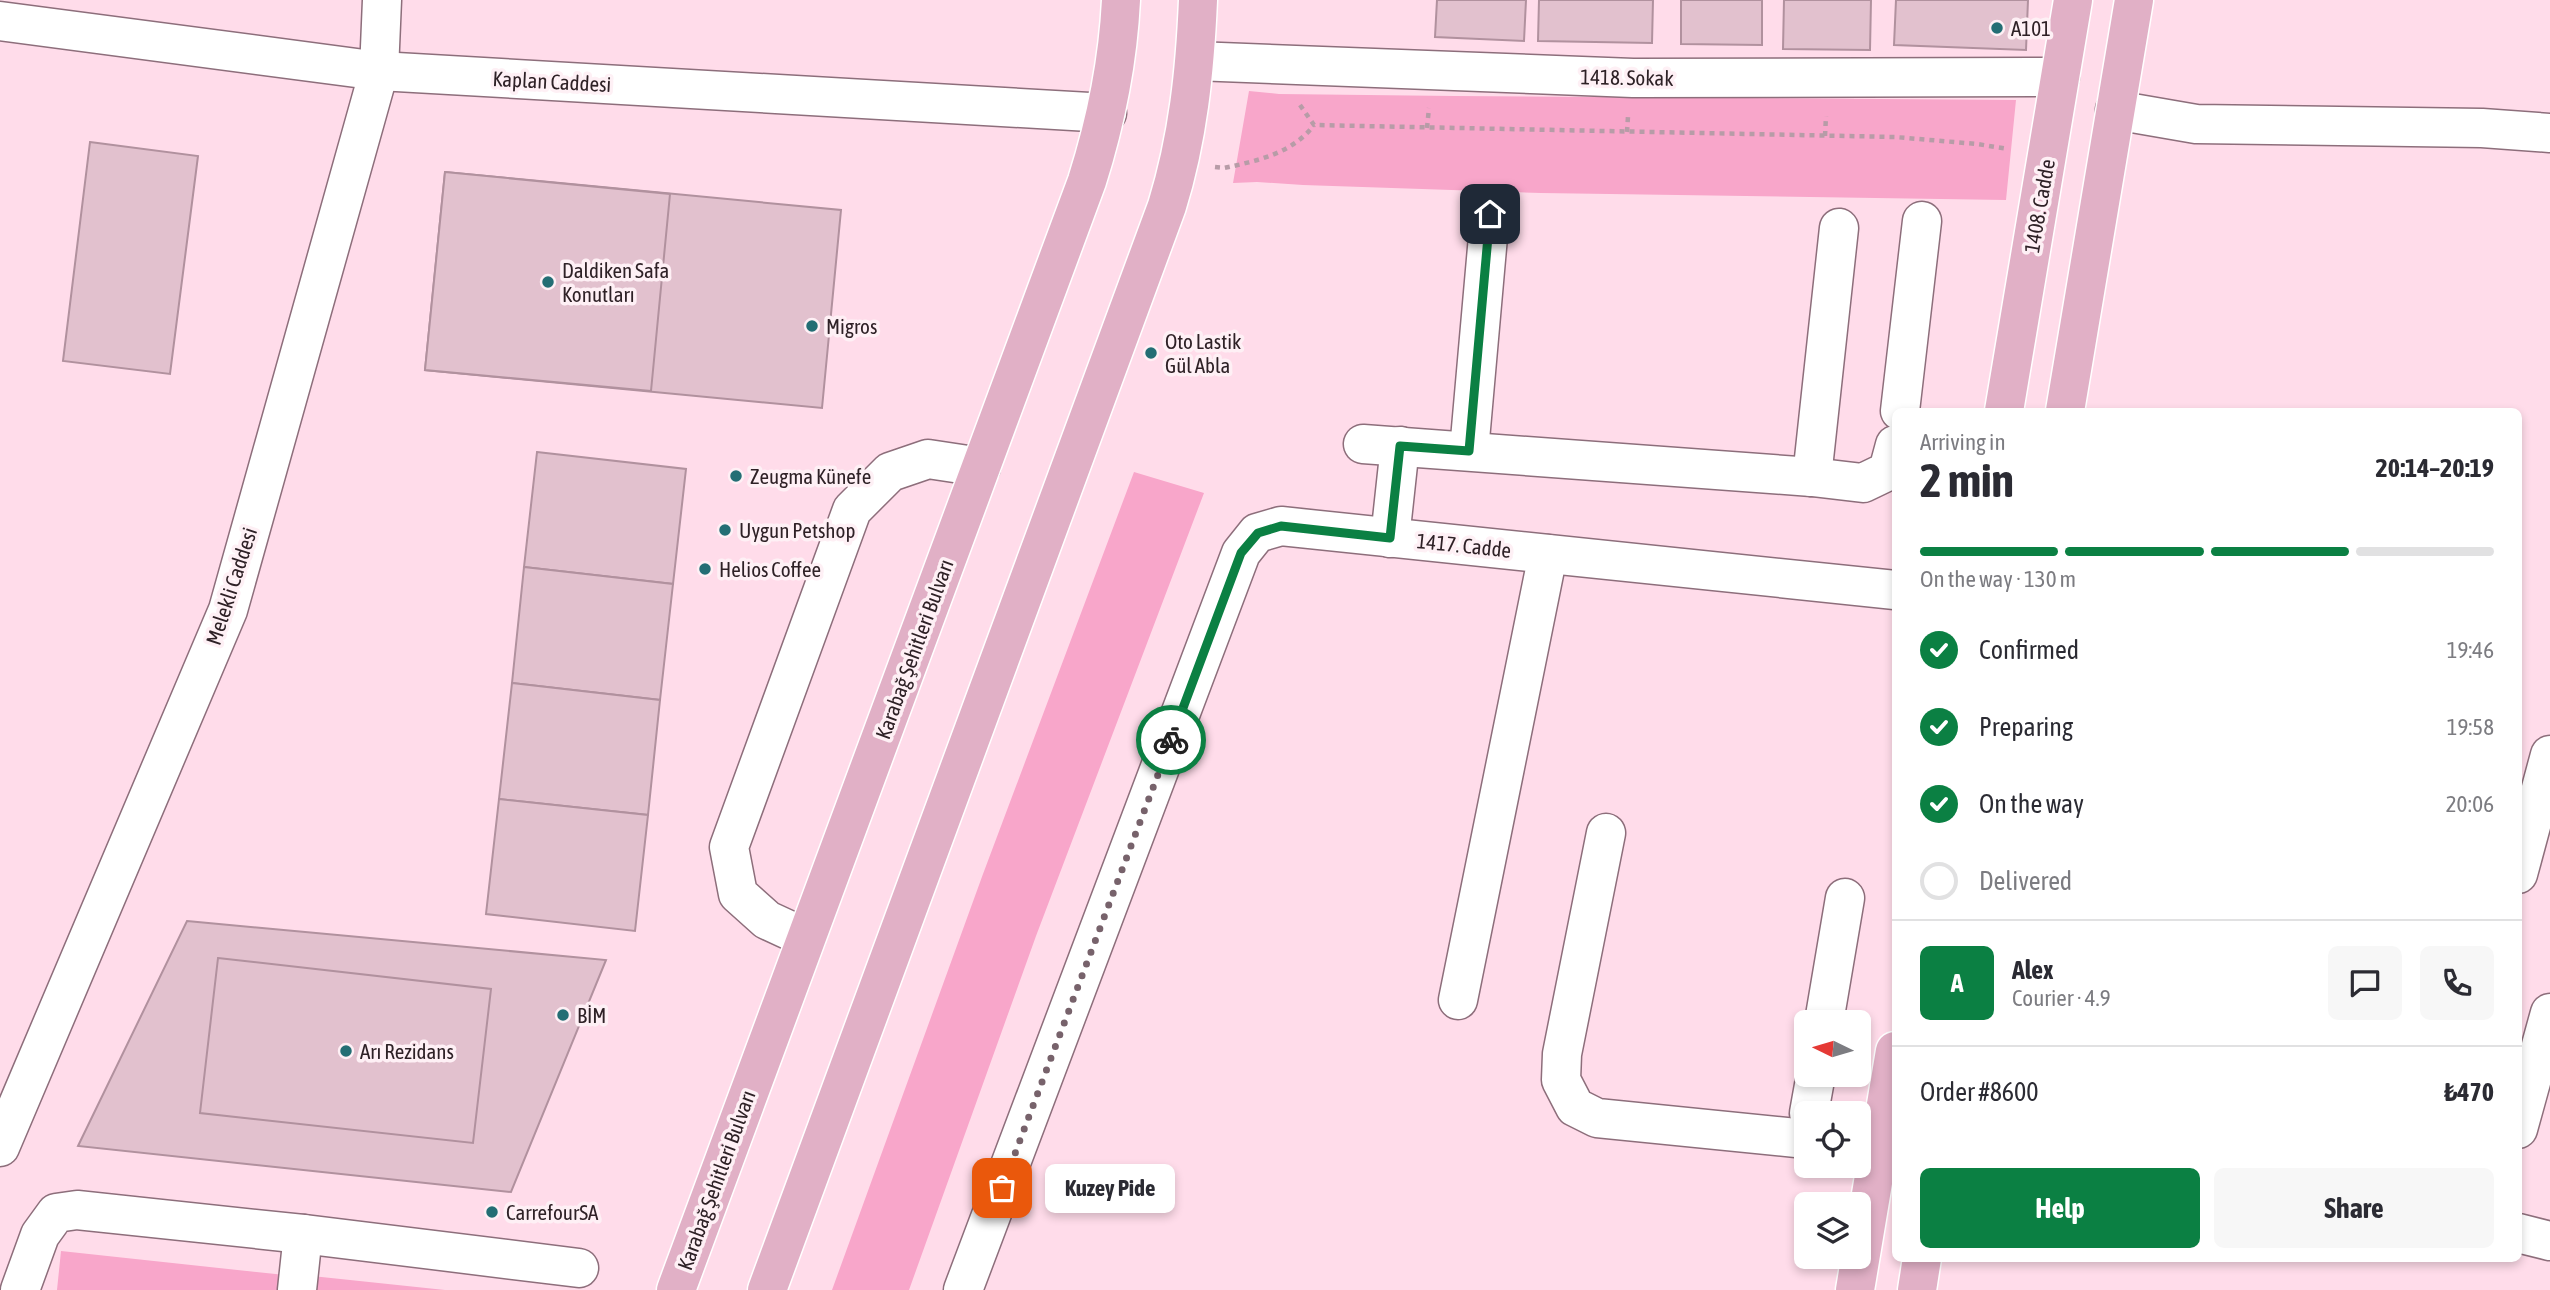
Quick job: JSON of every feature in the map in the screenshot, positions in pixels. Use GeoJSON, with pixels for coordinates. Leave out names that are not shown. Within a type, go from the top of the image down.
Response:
{"type":"FeatureCollection","features":[{"type":"Feature","properties":{"kind":"main road","name":"Karabağ Şehitleri Bulvarı"},"geometry":{"type":"LineString","coordinates":[[676,1290],[1087,181],[1107,113],[1121,0]]}},
{"type":"Feature","properties":{"kind":"main road"},"geometry":{"type":"LineString","coordinates":[[767,1290],[1162,219],[1180,161],[1188,121],[1198,0]]}},
{"type":"Feature","properties":{"kind":"main road","name":"1408. Cadde"},"geometry":{"type":"LineString","coordinates":[[2005,408],[2073,0]]}},
{"type":"Feature","properties":{"kind":"main road"},"geometry":{"type":"LineString","coordinates":[[2065,408],[2134,0]]}},
{"type":"Feature","properties":{"kind":"main road"},"geometry":{"type":"LineString","coordinates":[[1871,1138],[1892,1062]]}},
{"type":"Feature","properties":{"kind":"main road"},"geometry":{"type":"LineString","coordinates":[[1855,1290],[1866,1178]]}},
{"type":"Feature","properties":{"kind":"main road"},"geometry":{"type":"LineString","coordinates":[[1917,1290],[1922,1262]]}},
{"type":"Feature","properties":{"kind":"street","name":"Melekli Caddesi"},"geometry":{"type":"LineString","coordinates":[[0,1147],[228,611],[379,71],[382,0]]}},
{"type":"Feature","properties":{"kind":"street","name":"Kaplan Caddesi"},"geometry":{"type":"LineString","coordinates":[[0,21],[379,71],[1107,113]]}},
{"type":"Feature","properties":{"kind":"street","name":"1418. Sokak"},"geometry":{"type":"LineString","coordinates":[[1195,61],[1633,78],[2060,77]]}},
{"type":"Feature","properties":{"kind":"street"},"geometry":{"type":"LineString","coordinates":[[2115,110],[2196,124],[2482,128],[2550,132]]}},
{"type":"Feature","properties":{"kind":"street"},"geometry":{"type":"LineString","coordinates":[[1469,451],[1490,214]]}},
{"type":"Feature","properties":{"kind":"street"},"geometry":{"type":"LineString","coordinates":[[1900,408],[1922,221]]}},
{"type":"Feature","properties":{"kind":"street"},"geometry":{"type":"LineString","coordinates":[[1812,477],[1839,228]]}},
{"type":"Feature","properties":{"kind":"street"},"geometry":{"type":"LineString","coordinates":[[1390,538],[1382,445],[1863,483],[1888,471],[1892,456]]}},
{"type":"Feature","properties":{"kind":"street"},"geometry":{"type":"LineString","coordinates":[[806,938],[767,920],[738,894],[729,848],[852,510],[890,472],[928,459],[981,467]]}},
{"type":"Feature","properties":{"kind":"street","name":"1417. Cadde"},"geometry":{"type":"LineString","coordinates":[[963,1290],[1241,553],[1258,533],[1281,526],[1892,590]]}},
{"type":"Feature","properties":{"kind":"street"},"geometry":{"type":"LineString","coordinates":[[1458,1000],[1548,554]]}},
{"type":"Feature","properties":{"kind":"street"},"geometry":{"type":"LineString","coordinates":[[2522,859],[2550,755]]}},
{"type":"Feature","properties":{"kind":"street"},"geometry":{"type":"LineString","coordinates":[[1606,833],[1562,1054],[1561,1080],[1574,1107],[1597,1118],[1794,1138]]}},
{"type":"Feature","properties":{"kind":"street"},"geometry":{"type":"LineString","coordinates":[[1826,1010],[1845,898]]}},
{"type":"Feature","properties":{"kind":"street"},"geometry":{"type":"LineString","coordinates":[[2522,1114],[2550,1013]]}},
{"type":"Feature","properties":{"kind":"street"},"geometry":{"type":"LineString","coordinates":[[20,1290],[40,1235],[56,1213],[77,1210],[303,1234],[480,1273],[579,1268]]}},
{"type":"Feature","properties":{"kind":"street"},"geometry":{"type":"LineString","coordinates":[[297,1290],[303,1234]]}},
{"type":"Feature","properties":{"kind":"street"},"geometry":{"type":"LineString","coordinates":[[2522,1234],[2550,1241]]}},
{"type":"Feature","properties":{"kind":"path"},"geometry":{"type":"LineString","coordinates":[[1270,64],[1314,125]]}},
{"type":"Feature","properties":{"kind":"path"},"geometry":{"type":"LineString","coordinates":[[1180,161],[1224,168],[1243,164],[1276,155],[1307,135],[1314,125]]}},
{"type":"Feature","properties":{"kind":"path"},"geometry":{"type":"LineString","coordinates":[[1314,125],[1895,137],[1977,144],[2047,156]]}},
{"type":"Feature","properties":{"kind":"shaded area"},"geometry":{"type":"Polygon","coordinates":[[[1249,91],[1279,94],[2016,100],[2006,200],[1541,193],[1233,183],[1249,91]]]}},
{"type":"Feature","properties":{"kind":"shaded area"},"geometry":{"type":"Polygon","coordinates":[[[1134,472],[1204,493],[1036,936],[909,1290],[832,1290],[983,874],[1134,472]]]}},
{"type":"Feature","properties":{"kind":"shaded area"},"geometry":{"type":"Polygon","coordinates":[[[61,1251],[285,1275],[284,1290],[57,1290],[61,1251]]]}},
{"type":"Feature","properties":{"kind":"shaded area"},"geometry":{"type":"Polygon","coordinates":[[[312,1276],[445,1290],[310,1290],[312,1276]]]}},
{"type":"Feature","properties":{"kind":"building"},"geometry":{"type":"Polygon","coordinates":[[[1437,0],[1526,0],[1524,41],[1435,37],[1437,0]]]}},
{"type":"Feature","properties":{"kind":"building"},"geometry":{"type":"Polygon","coordinates":[[[1539,0],[1653,0],[1652,43],[1538,41],[1539,0]]]}},
{"type":"Feature","properties":{"kind":"building"},"geometry":{"type":"Polygon","coordinates":[[[1681,0],[1762,0],[1762,45],[1681,44],[1681,0]]]}},
{"type":"Feature","properties":{"kind":"building"},"geometry":{"type":"Polygon","coordinates":[[[1784,0],[1871,0],[1870,50],[1783,49],[1784,0]]]}},
{"type":"Feature","properties":{"kind":"building"},"geometry":{"type":"Polygon","coordinates":[[[1896,0],[2028,0],[2026,50],[1894,45],[1896,0]]]}},
{"type":"Feature","properties":{"kind":"building"},"geometry":{"type":"Polygon","coordinates":[[[90,142],[198,156],[170,374],[63,361],[90,142]]]}},
{"type":"Feature","properties":{"kind":"building"},"geometry":{"type":"Polygon","coordinates":[[[445,172],[841,210],[822,408],[425,370],[445,172]]]}},
{"type":"Feature","properties":{"kind":"building","name":"Daldiken Safa Konutları"},"geometry":{"type":"Polygon","coordinates":[[[445,172],[670,194],[651,391],[425,370],[445,172]]]}},
{"type":"Feature","properties":{"kind":"building"},"geometry":{"type":"Polygon","coordinates":[[[537,452],[686,469],[673,584],[524,567],[537,452]]]}},
{"type":"Feature","properties":{"kind":"building"},"geometry":{"type":"Polygon","coordinates":[[[524,567],[673,584],[660,700],[512,683],[524,567]]]}},
{"type":"Feature","properties":{"kind":"building"},"geometry":{"type":"Polygon","coordinates":[[[512,683],[660,700],[648,815],[499,799],[512,683]]]}},
{"type":"Feature","properties":{"kind":"building"},"geometry":{"type":"Polygon","coordinates":[[[499,799],[648,815],[635,931],[486,914],[499,799]]]}},
{"type":"Feature","properties":{"kind":"building"},"geometry":{"type":"Polygon","coordinates":[[[187,921],[606,960],[511,1192],[78,1146],[187,921]]]}},
{"type":"Feature","properties":{"kind":"building","name":"Arı Rezidans"},"geometry":{"type":"Polygon","coordinates":[[[218,958],[491,989],[473,1143],[200,1113],[218,958]]]}},
{"type":"Feature","properties":{"kind":"way so far"},"geometry":{"type":"LineString","coordinates":[[1002,1188],[1171,740]]}},
{"type":"Feature","properties":{"kind":"place","name":"A101"},"geometry":{"type":"Point","coordinates":[1997,28]}},
{"type":"Feature","properties":{"kind":"place","name":"Daldiken Safa Konutları"},"geometry":{"type":"Point","coordinates":[548,282]}},
{"type":"Feature","properties":{"kind":"place","name":"Migros"},"geometry":{"type":"Point","coordinates":[812,326]}},
{"type":"Feature","properties":{"kind":"place","name":"Oto Lastik Gül Abla"},"geometry":{"type":"Point","coordinates":[1151,353]}},
{"type":"Feature","properties":{"kind":"place","name":"Zeugma Künefe"},"geometry":{"type":"Point","coordinates":[736,476]}},
{"type":"Feature","properties":{"kind":"place","name":"Uygun Petshop"},"geometry":{"type":"Point","coordinates":[725,530]}},
{"type":"Feature","properties":{"kind":"place","name":"Helios Coffee"},"geometry":{"type":"Point","coordinates":[705,569]}},
{"type":"Feature","properties":{"kind":"place","name":"BİM"},"geometry":{"type":"Point","coordinates":[563,1015]}},
{"type":"Feature","properties":{"kind":"place","name":"Arı Rezidans"},"geometry":{"type":"Point","coordinates":[346,1051]}},
{"type":"Feature","properties":{"kind":"place","name":"Kuzey Pide"},"geometry":{"type":"Point","coordinates":[1002,1188]}},
{"type":"Feature","properties":{"kind":"place","name":"CarrefourSA"},"geometry":{"type":"Point","coordinates":[492,1212]}},
{"type":"Feature","properties":{"kind":"route"},"geometry":{"type":"LineString","coordinates":[[1171,740],[1241,553],[1258,533],[1281,526],[1390,538],[1400,446],[1469,451],[1490,214]]}}]}
